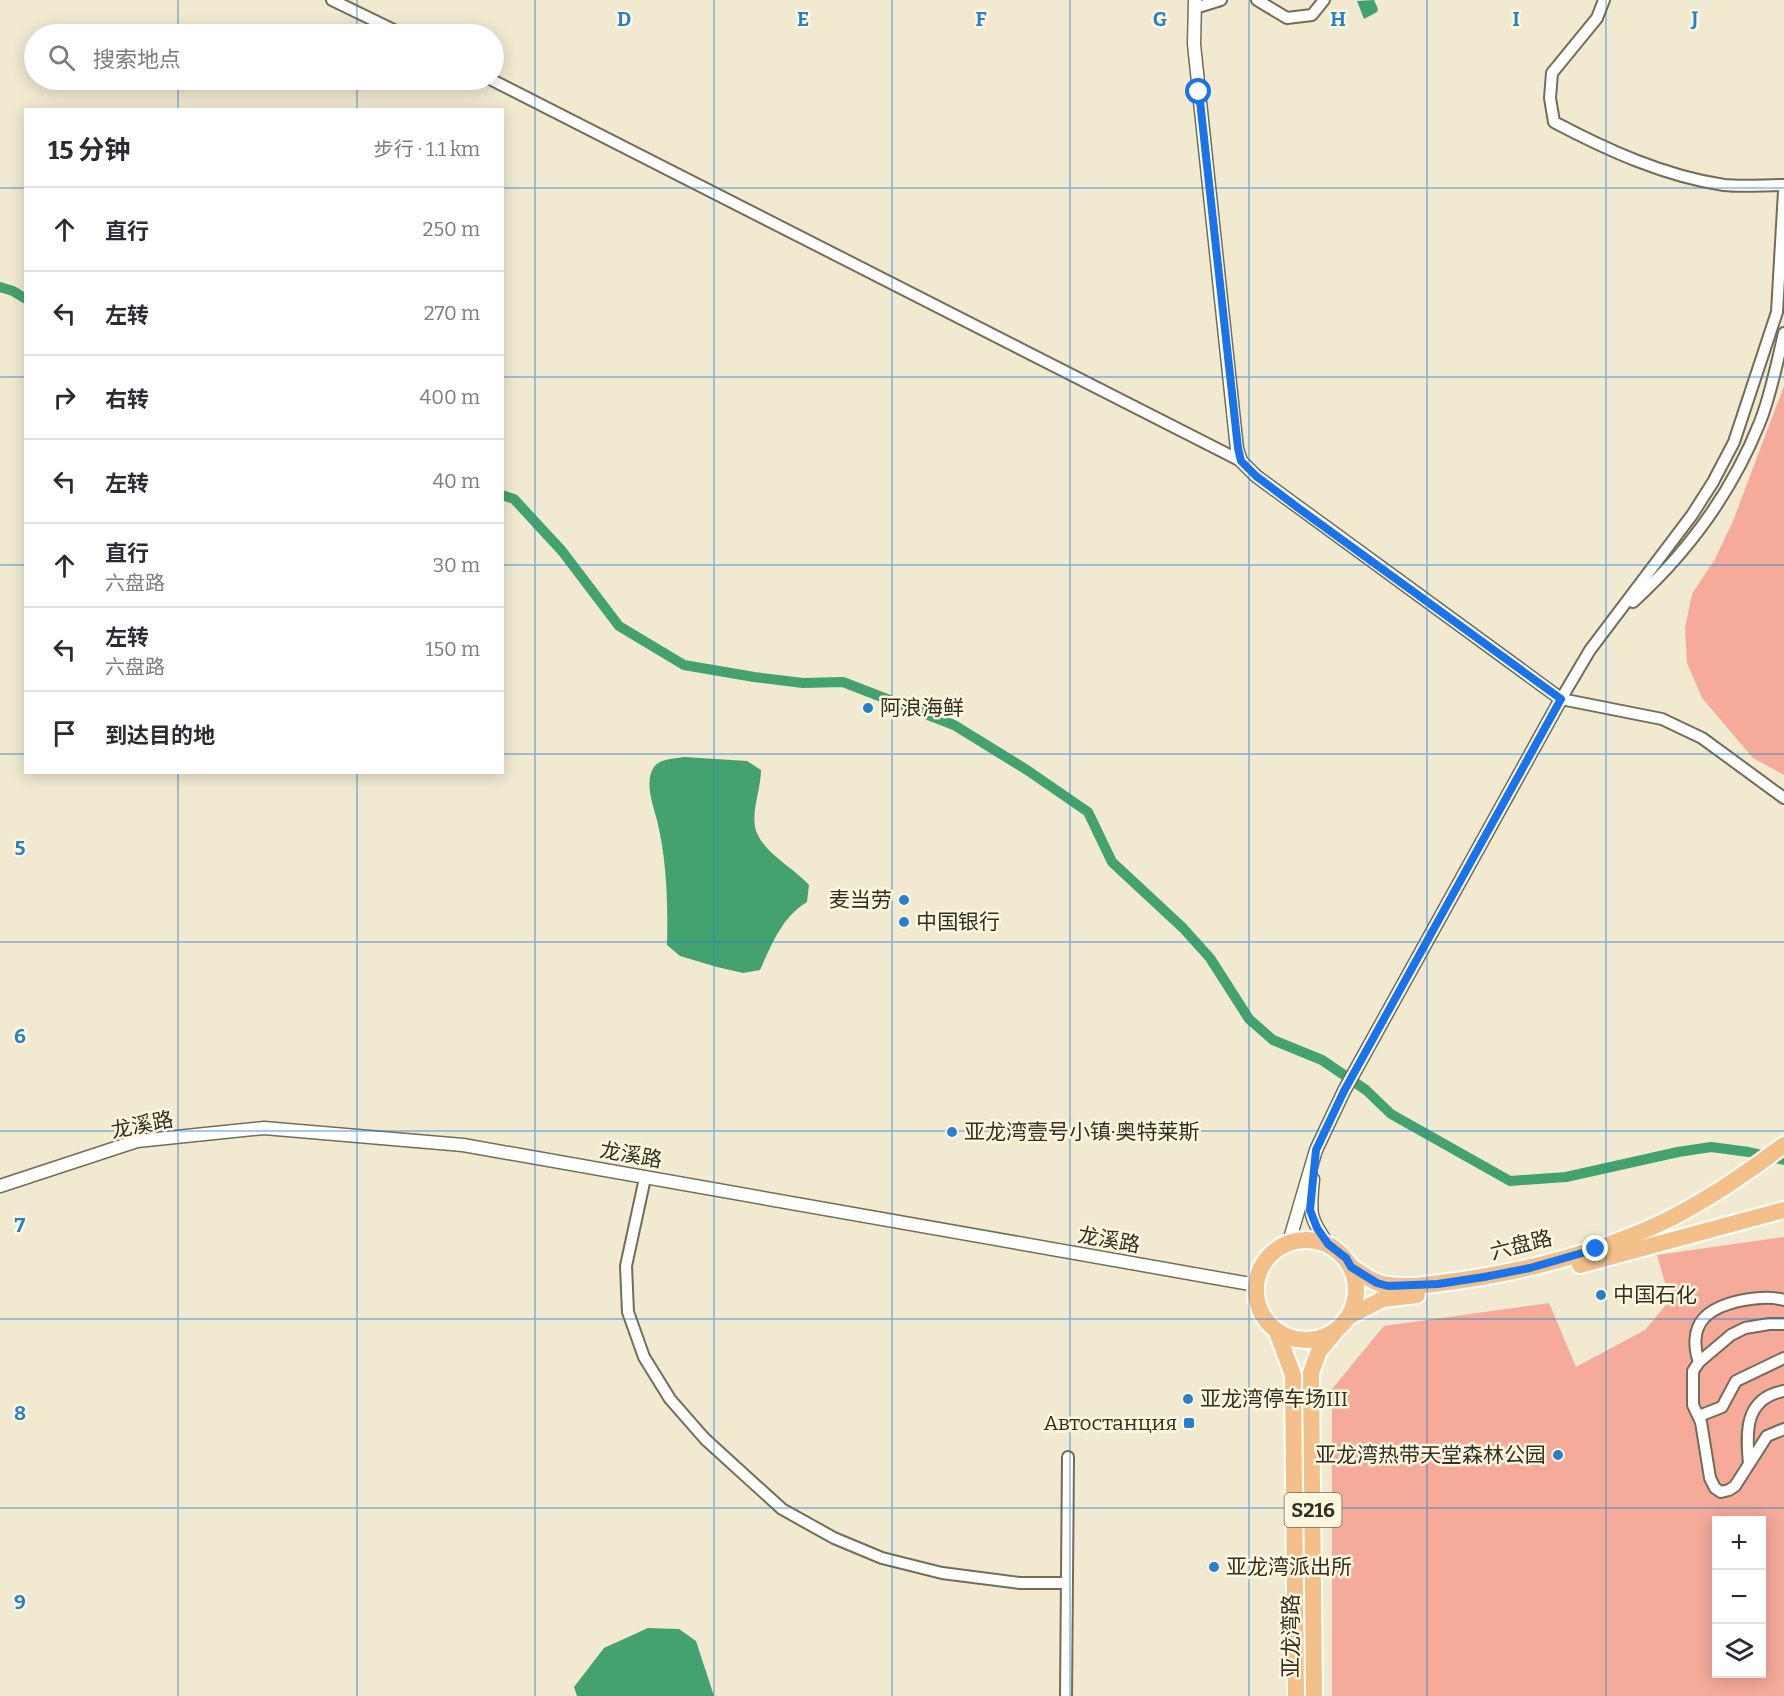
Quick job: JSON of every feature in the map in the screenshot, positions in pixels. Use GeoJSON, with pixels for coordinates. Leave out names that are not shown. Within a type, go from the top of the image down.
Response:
{"type":"FeatureCollection","features":[{"type":"Feature","properties":{"kind":"main road","name":"六盘路"},"geometry":{"type":"LineString","coordinates":[[1351,1267],[1377,1283],[1400,1286],[1438,1284],[1530,1268],[1596,1249],[1663,1222],[1736,1181],[1784,1145]]}},
{"type":"Feature","properties":{"kind":"main road","name":"六盘路"},"geometry":{"type":"LineString","coordinates":[[1350,1316],[1383,1299],[1464,1291],[1526,1279],[1784,1210]]}},
{"type":"Feature","properties":{"kind":"main road"},"geometry":{"type":"LineString","coordinates":[[1256,1285],[1267,1259],[1273,1252],[1289,1242],[1309,1239],[1328,1244],[1346,1258],[1356,1279],[1357,1292],[1350,1316]]}},
{"type":"Feature","properties":{"kind":"main road","name":"S216"},"geometry":{"type":"LineString","coordinates":[[1256,1285],[1257,1303],[1265,1319],[1277,1332]]}},
{"type":"Feature","properties":{"kind":"main road","name":"S216"},"geometry":{"type":"LineString","coordinates":[[1335,1332],[1350,1316]]}},
{"type":"Feature","properties":{"kind":"main road"},"geometry":{"type":"LineString","coordinates":[[1277,1332],[1296,1340],[1317,1340],[1335,1332]]}},
{"type":"Feature","properties":{"kind":"main road","name":"亚龙湾路"},"geometry":{"type":"LineString","coordinates":[[1277,1332],[1293,1375],[1296,1696]]}},
{"type":"Feature","properties":{"kind":"main road","name":"亚龙湾路"},"geometry":{"type":"LineString","coordinates":[[1314,1696],[1311,1372],[1319,1351],[1335,1332]]}},
{"type":"Feature","properties":{"kind":"street"},"geometry":{"type":"LineString","coordinates":[[332,0],[381,24]]}},
{"type":"Feature","properties":{"kind":"street"},"geometry":{"type":"LineString","coordinates":[[1221,0],[1195,4],[1194,44],[1236,438],[1241,461]]}},
{"type":"Feature","properties":{"kind":"street"},"geometry":{"type":"LineString","coordinates":[[1257,0],[1287,18],[1312,15],[1324,0]]}},
{"type":"Feature","properties":{"kind":"street"},"geometry":{"type":"LineString","coordinates":[[1604,0],[1597,18],[1552,73],[1550,98],[1554,122],[1589,140],[1670,173],[1725,185],[1784,184]]}},
{"type":"Feature","properties":{"kind":"street"},"geometry":{"type":"LineString","coordinates":[[504,86],[1241,461],[1272,488],[1561,699],[1662,719],[1702,738],[1784,798]]}},
{"type":"Feature","properties":{"kind":"street"},"geometry":{"type":"LineString","coordinates":[[1289,1242],[1316,1150],[1344,1091],[1561,699],[1590,650],[1692,515],[1734,442],[1777,312],[1784,191]]}},
{"type":"Feature","properties":{"kind":"street"},"geometry":{"type":"LineString","coordinates":[[1611,623],[1657,580],[1693,539],[1733,477],[1760,421],[1784,333]]}},
{"type":"Feature","properties":{"kind":"street","name":"龙溪路"},"geometry":{"type":"LineString","coordinates":[[0,1186],[137,1141],[264,1128],[463,1145],[1256,1285]]}},
{"type":"Feature","properties":{"kind":"street"},"geometry":{"type":"LineString","coordinates":[[1316,1150],[1310,1210],[1317,1228],[1328,1244]]}},
{"type":"Feature","properties":{"kind":"street"},"geometry":{"type":"LineString","coordinates":[[645,1178],[626,1266],[628,1312],[644,1357],[670,1399],[705,1439],[782,1509],[834,1538],[882,1558],[942,1573],[1020,1583],[1066,1583]]}},
{"type":"Feature","properties":{"kind":"street"},"geometry":{"type":"LineString","coordinates":[[1699,1362],[1694,1348],[1697,1330],[1704,1318],[1722,1306],[1749,1299],[1778,1298],[1784,1300]]}},
{"type":"Feature","properties":{"kind":"street"},"geometry":{"type":"LineString","coordinates":[[1784,1324],[1745,1328],[1731,1335],[1699,1362],[1693,1371],[1692,1383],[1693,1405],[1699,1416],[1710,1479],[1715,1488],[1721,1492],[1735,1486],[1767,1436],[1784,1429]]}},
{"type":"Feature","properties":{"kind":"street"},"geometry":{"type":"LineString","coordinates":[[1699,1416],[1722,1407],[1736,1381],[1784,1358]]}},
{"type":"Feature","properties":{"kind":"street"},"geometry":{"type":"LineString","coordinates":[[1749,1464],[1746,1439],[1750,1413],[1764,1400],[1784,1391]]}},
{"type":"Feature","properties":{"kind":"street"},"geometry":{"type":"LineString","coordinates":[[1066,1696],[1068,1457]]}},
{"type":"Feature","properties":{"kind":"shaded area"},"geometry":{"type":"Polygon","coordinates":[[[1374,0],[1377,12],[1364,19],[1357,1],[1374,0]]]}},
{"type":"Feature","properties":{"kind":"shaded area"},"geometry":{"type":"Polygon","coordinates":[[[1784,386],[1784,775],[1753,758],[1702,698],[1687,663],[1685,628],[1692,594],[1715,559],[1733,521],[1784,386]]]}},
{"type":"Feature","properties":{"kind":"shaded area"},"geometry":{"type":"Polygon","coordinates":[[[684,757],[747,761],[761,770],[755,813],[755,827],[758,836],[770,851],[809,885],[807,902],[784,923],[760,970],[743,973],[717,967],[680,956],[667,945],[665,867],[650,793],[650,779],[654,767],[660,762],[684,757]]]}},
{"type":"Feature","properties":{"kind":"shaded area","name":"亚龙湾热带天堂森林公园"},"geometry":{"type":"Polygon","coordinates":[[[1784,1237],[1784,1696],[1332,1696],[1332,1389],[1384,1326],[1549,1303],[1576,1367],[1645,1330],[1670,1300],[1657,1255],[1784,1237]]]}},
{"type":"Feature","properties":{"kind":"shaded area"},"geometry":{"type":"Polygon","coordinates":[[[648,1628],[679,1629],[696,1641],[714,1696],[577,1696],[574,1687],[604,1648],[648,1628]]]}},
{"type":"Feature","properties":{"kind":"waterway"},"geometry":{"type":"LineString","coordinates":[[0,287],[24,298]]}},
{"type":"Feature","properties":{"kind":"waterway"},"geometry":{"type":"LineString","coordinates":[[504,496],[514,499],[562,551],[619,626],[684,665],[803,683],[843,682],[954,725],[1027,770],[1088,812],[1112,862],[1183,928],[1210,958],[1249,1019],[1273,1040],[1322,1060],[1366,1090],[1391,1114],[1510,1181],[1566,1177],[1711,1147],[1784,1160]]}},
{"type":"Feature","properties":{"kind":"place","name":"阿浪海鲜"},"geometry":{"type":"Point","coordinates":[868,708]}},
{"type":"Feature","properties":{"kind":"place","name":"麦当劳"},"geometry":{"type":"Point","coordinates":[904,900]}},
{"type":"Feature","properties":{"kind":"place","name":"中国银行"},"geometry":{"type":"Point","coordinates":[904,922]}},
{"type":"Feature","properties":{"kind":"place","name":"亚龙湾壹号小镇·奥特莱斯"},"geometry":{"type":"Point","coordinates":[952,1132]}},
{"type":"Feature","properties":{"kind":"place","name":"中国石化"},"geometry":{"type":"Point","coordinates":[1601,1295]}},
{"type":"Feature","properties":{"kind":"place","name":"亚龙湾停车场III"},"geometry":{"type":"Point","coordinates":[1188,1399]}},
{"type":"Feature","properties":{"kind":"place","name":"Автостанция"},"geometry":{"type":"Point","coordinates":[1189,1423]}},
{"type":"Feature","properties":{"kind":"place","name":"亚龙湾热带天堂森林公园"},"geometry":{"type":"Point","coordinates":[1558,1455]}},
{"type":"Feature","properties":{"kind":"place","name":"亚龙湾派出所"},"geometry":{"type":"Point","coordinates":[1214,1567]}},
{"type":"Feature","properties":{"kind":"route"},"geometry":{"type":"LineString","coordinates":[[1199,92],[1230,384],[1241,461],[1256,476],[1297,507],[1561,699],[1344,1091],[1316,1150],[1310,1210],[1312,1220],[1328,1244],[1338,1250],[1351,1267],[1377,1283],[1388,1286],[1438,1284],[1484,1277],[1530,1268],[1596,1249]]}}]}
